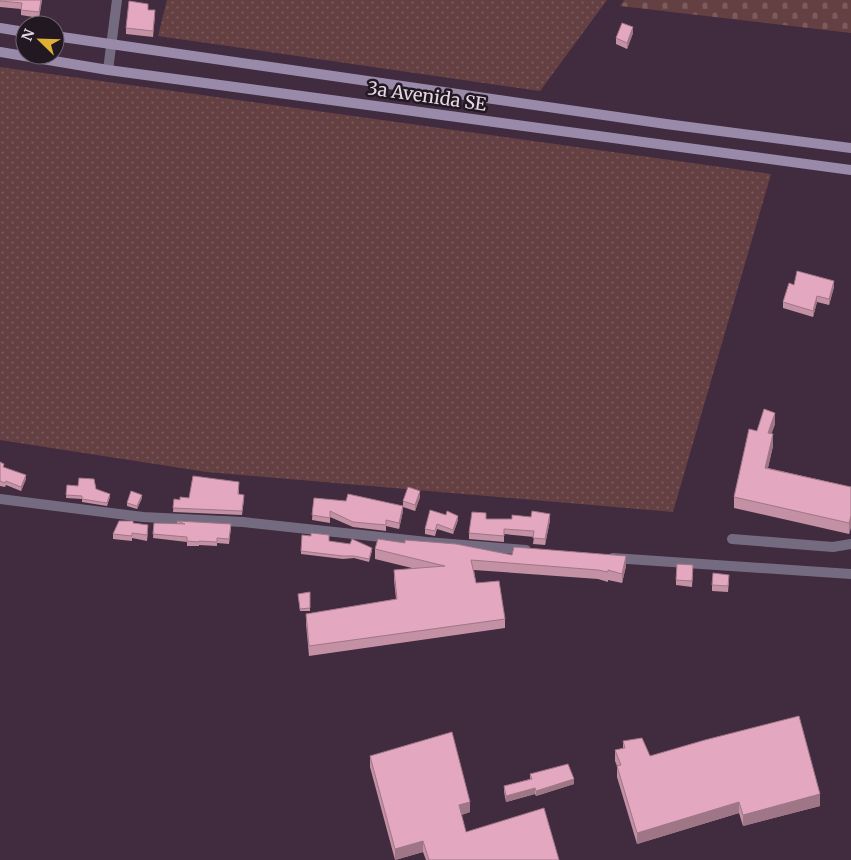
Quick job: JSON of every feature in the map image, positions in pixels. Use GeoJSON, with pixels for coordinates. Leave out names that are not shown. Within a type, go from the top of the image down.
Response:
{"type":"FeatureCollection","features":[{"type":"Feature","properties":{"kind":"street"},"geometry":{"type":"LineString","coordinates":[[108,70],[117,0]]}},
{"type":"Feature","properties":{"kind":"street"},"geometry":{"type":"LineString","coordinates":[[0,28],[15,30]]}},
{"type":"Feature","properties":{"kind":"street"},"geometry":{"type":"LineString","coordinates":[[65,37],[666,124],[851,148]]}},
{"type":"Feature","properties":{"kind":"street","name":"3a Avenida SE"},"geometry":{"type":"LineString","coordinates":[[0,52],[108,70],[851,170]]}},
{"type":"Feature","properties":{"kind":"street"},"geometry":{"type":"LineString","coordinates":[[0,499],[143,517],[243,522],[427,542],[532,551]]}},
{"type":"Feature","properties":{"kind":"street"},"geometry":{"type":"LineString","coordinates":[[732,539],[833,547],[851,544]]}},
{"type":"Feature","properties":{"kind":"street"},"geometry":{"type":"LineString","coordinates":[[600,556],[851,574]]}},
{"type":"Feature","properties":{"kind":"green space"},"geometry":{"type":"Polygon","coordinates":[[[167,0],[607,0],[540,91],[158,36],[167,0]]]}},
{"type":"Feature","properties":{"kind":"green space"},"geometry":{"type":"Polygon","coordinates":[[[624,0],[851,0],[851,33],[620,6],[624,0]]]}},
{"type":"Feature","properties":{"kind":"green space"},"geometry":{"type":"Polygon","coordinates":[[[0,67],[771,174],[673,512],[207,472],[0,440],[0,67]]]}},
{"type":"Feature","properties":{"kind":"building"},"geometry":{"type":"Polygon","coordinates":[[[0,0],[41,0],[39,12],[21,10],[22,3],[0,0]]]}},
{"type":"Feature","properties":{"kind":"building"},"geometry":{"type":"Polygon","coordinates":[[[129,1],[148,4],[148,10],[155,10],[153,31],[126,28],[129,1]]]}},
{"type":"Feature","properties":{"kind":"building"},"geometry":{"type":"Polygon","coordinates":[[[622,23],[633,27],[627,43],[616,38],[622,23]]]}},
{"type":"Feature","properties":{"kind":"building"},"geometry":{"type":"Polygon","coordinates":[[[797,271],[834,281],[829,299],[817,296],[813,311],[783,302],[789,283],[794,285],[797,271]]]}},
{"type":"Feature","properties":{"kind":"building"},"geometry":{"type":"Polygon","coordinates":[[[764,409],[775,413],[768,433],[773,434],[765,468],[851,487],[851,516],[849,523],[734,497],[749,429],[757,431],[764,409]]]}},
{"type":"Feature","properties":{"kind":"building"},"geometry":{"type":"Polygon","coordinates":[[[0,462],[4,464],[3,467],[26,475],[21,487],[6,481],[5,483],[0,481],[0,462]]]}},
{"type":"Feature","properties":{"kind":"building"},"geometry":{"type":"Polygon","coordinates":[[[193,476],[239,482],[238,494],[244,495],[242,511],[173,508],[174,499],[180,500],[180,497],[189,498],[193,476]]]}},
{"type":"Feature","properties":{"kind":"building"},"geometry":{"type":"Polygon","coordinates":[[[79,478],[94,479],[96,489],[110,494],[107,503],[82,499],[82,496],[66,495],[67,485],[78,486],[79,478]]]}},
{"type":"Feature","properties":{"kind":"building"},"geometry":{"type":"Polygon","coordinates":[[[408,487],[420,491],[415,505],[403,501],[408,487]]]}},
{"type":"Feature","properties":{"kind":"building"},"geometry":{"type":"Polygon","coordinates":[[[131,491],[142,495],[137,506],[127,503],[131,491]]]}},
{"type":"Feature","properties":{"kind":"building"},"geometry":{"type":"Polygon","coordinates":[[[348,494],[403,506],[399,523],[386,520],[386,525],[353,522],[330,511],[330,518],[312,515],[314,498],[346,501],[348,494]]]}},
{"type":"Feature","properties":{"kind":"building"},"geometry":{"type":"Polygon","coordinates":[[[430,510],[446,515],[447,511],[458,516],[453,530],[437,524],[435,531],[425,529],[430,510]]]}},
{"type":"Feature","properties":{"kind":"building"},"geometry":{"type":"Polygon","coordinates":[[[532,511],[550,514],[545,539],[533,538],[534,531],[504,529],[504,536],[469,533],[472,512],[486,513],[486,519],[512,519],[512,515],[531,517],[532,511]]]}},
{"type":"Feature","properties":{"kind":"building"},"geometry":{"type":"Polygon","coordinates":[[[119,521],[133,521],[133,523],[148,525],[147,535],[132,533],[132,536],[113,534],[119,521]]]}},
{"type":"Feature","properties":{"kind":"building"},"geometry":{"type":"Polygon","coordinates":[[[177,521],[231,524],[229,539],[217,538],[217,542],[199,542],[187,541],[187,537],[153,534],[154,523],[185,524],[177,521]]]}},
{"type":"Feature","properties":{"kind":"building"},"geometry":{"type":"Polygon","coordinates":[[[311,533],[329,535],[329,541],[350,544],[352,539],[372,548],[369,559],[301,551],[302,535],[311,536],[311,533]]]}},
{"type":"Feature","properties":{"kind":"building"},"geometry":{"type":"Polygon","coordinates":[[[378,539],[405,543],[405,540],[456,544],[512,555],[514,547],[626,556],[622,574],[608,570],[608,572],[471,560],[476,583],[499,581],[505,619],[309,646],[306,614],[397,599],[394,570],[445,566],[375,549],[378,539]]]}},
{"type":"Feature","properties":{"kind":"building"},"geometry":{"type":"Polygon","coordinates":[[[677,564],[693,565],[692,581],[676,580],[677,564]]]}},
{"type":"Feature","properties":{"kind":"building"},"geometry":{"type":"Polygon","coordinates":[[[713,573],[729,575],[728,586],[712,585],[713,573]]]}},
{"type":"Feature","properties":{"kind":"building"},"geometry":{"type":"Polygon","coordinates":[[[310,592],[310,608],[300,609],[298,594],[310,592]]]}},
{"type":"Feature","properties":{"kind":"building"},"geometry":{"type":"Polygon","coordinates":[[[799,716],[820,794],[743,815],[739,802],[637,833],[617,766],[621,765],[615,750],[625,748],[623,741],[642,738],[650,756],[799,716]]]}},
{"type":"Feature","properties":{"kind":"building"},"geometry":{"type":"Polygon","coordinates":[[[452,732],[470,802],[459,805],[466,832],[544,808],[559,860],[429,860],[423,841],[395,849],[370,756],[452,732]]]}},
{"type":"Feature","properties":{"kind":"building"},"geometry":{"type":"Polygon","coordinates":[[[568,764],[574,779],[536,791],[535,788],[506,796],[504,786],[532,779],[530,774],[568,764]]]}}]}
